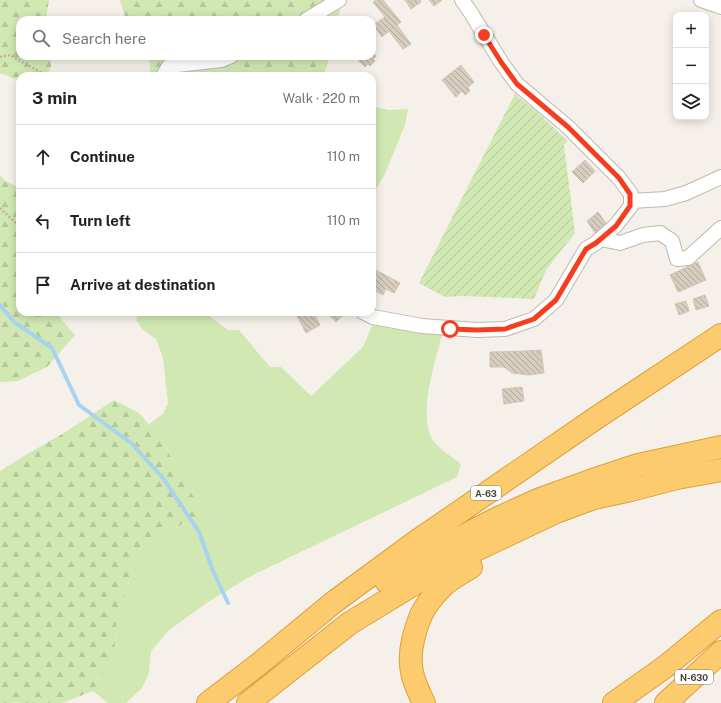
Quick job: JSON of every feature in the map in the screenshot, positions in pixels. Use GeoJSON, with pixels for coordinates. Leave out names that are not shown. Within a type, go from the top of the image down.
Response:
{"type":"FeatureCollection","features":[{"type":"Feature","properties":{"kind":"highway","name":"A-63"},"geometry":{"type":"LineString","coordinates":[[208,703],[259,664],[334,602],[417,541],[596,418],[721,335]]}},
{"type":"Feature","properties":{"kind":"highway"},"geometry":{"type":"LineString","coordinates":[[259,664],[425,556],[540,498],[638,465],[721,447]]}},
{"type":"Feature","properties":{"kind":"highway"},"geometry":{"type":"LineString","coordinates":[[248,703],[350,623],[461,557],[556,512],[594,498],[677,478],[721,470]]}},
{"type":"Feature","properties":{"kind":"highway"},"geometry":{"type":"LineString","coordinates":[[424,703],[417,690],[412,671],[411,654],[414,636],[421,614],[444,584],[488,556],[517,541],[590,510],[630,490]]}},
{"type":"Feature","properties":{"kind":"highway"},"geometry":{"type":"LineString","coordinates":[[614,703],[665,667],[721,621]]}},
{"type":"Feature","properties":{"kind":"highway","name":"N-630"},"geometry":{"type":"LineString","coordinates":[[666,703],[721,652]]}},
{"type":"Feature","properties":{"kind":"street"},"geometry":{"type":"LineString","coordinates":[[313,16],[339,0]]}},
{"type":"Feature","properties":{"kind":"street"},"geometry":{"type":"LineString","coordinates":[[371,316],[422,326],[477,330],[505,329],[534,319],[556,300],[586,249],[596,243],[616,226],[630,206],[630,194],[619,178],[568,127],[517,84],[501,62],[462,0]]}},
{"type":"Feature","properties":{"kind":"street"},"geometry":{"type":"LineString","coordinates":[[701,0],[721,7]]}},
{"type":"Feature","properties":{"kind":"street"},"geometry":{"type":"LineString","coordinates":[[165,72],[169,66],[221,60]]}},
{"type":"Feature","properties":{"kind":"street"},"geometry":{"type":"LineString","coordinates":[[630,201],[665,198],[686,193],[721,177]]}},
{"type":"Feature","properties":{"kind":"street"},"geometry":{"type":"LineString","coordinates":[[600,239],[620,243],[643,235],[660,233],[672,241],[677,259],[688,258],[721,228]]}},
{"type":"Feature","properties":{"kind":"path"},"geometry":{"type":"LineString","coordinates":[[0,57],[10,55],[16,58]]}},
{"type":"Feature","properties":{"kind":"path"},"geometry":{"type":"LineString","coordinates":[[19,60],[41,72]]}},
{"type":"Feature","properties":{"kind":"path"},"geometry":{"type":"LineString","coordinates":[[0,208],[16,223]]}},
{"type":"Feature","properties":{"kind":"green space"},"geometry":{"type":"Polygon","coordinates":[[[0,0],[49,0],[47,16],[16,16],[16,60],[50,60],[51,67],[48,72],[16,72],[16,79],[0,74],[0,0]]]}},
{"type":"Feature","properties":{"kind":"green space"},"geometry":{"type":"Polygon","coordinates":[[[120,0],[343,0],[338,16],[125,16],[120,0]]]}},
{"type":"Feature","properties":{"kind":"green space"},"geometry":{"type":"Polygon","coordinates":[[[148,60],[328,60],[325,72],[150,72],[150,63],[148,60]]]}},
{"type":"Feature","properties":{"kind":"green space"},"geometry":{"type":"Polygon","coordinates":[[[515,94],[536,111],[568,141],[564,145],[575,233],[546,270],[534,299],[463,296],[445,297],[419,283],[515,94]]]}},
{"type":"Feature","properties":{"kind":"green space"},"geometry":{"type":"Polygon","coordinates":[[[376,107],[389,110],[408,109],[405,125],[385,174],[376,189],[376,107]]]}},
{"type":"Feature","properties":{"kind":"green space"},"geometry":{"type":"Polygon","coordinates":[[[0,175],[4,180],[16,186],[16,316],[58,316],[75,335],[47,367],[18,381],[0,382],[0,175]]]}},
{"type":"Feature","properties":{"kind":"green space"},"geometry":{"type":"Polygon","coordinates":[[[138,316],[209,316],[228,330],[239,330],[270,367],[281,367],[311,396],[363,347],[373,323],[442,335],[429,386],[427,400],[428,426],[433,441],[444,452],[461,464],[457,477],[251,576],[208,602],[168,631],[151,651],[149,673],[142,688],[126,703],[108,703],[93,691],[114,654],[117,616],[131,576],[133,555],[152,540],[185,523],[173,462],[161,438],[149,424],[163,414],[168,403],[163,358],[156,339],[143,330],[136,320],[138,316]]]}},
{"type":"Feature","properties":{"kind":"green space"},"geometry":{"type":"Polygon","coordinates":[[[114,400],[139,413],[161,438],[196,501],[196,517],[152,540],[133,555],[131,576],[117,616],[114,654],[93,691],[62,703],[0,703],[0,471],[64,433],[114,400]]]}},
{"type":"Feature","properties":{"kind":"building"},"geometry":{"type":"Polygon","coordinates":[[[376,0],[383,0],[401,22],[397,25],[411,44],[403,49],[389,31],[382,37],[376,29],[376,23],[385,17],[373,2],[376,0]]]}},
{"type":"Feature","properties":{"kind":"building"},"geometry":{"type":"Polygon","coordinates":[[[405,0],[420,0],[421,2],[411,9],[405,0]]]}},
{"type":"Feature","properties":{"kind":"building"},"geometry":{"type":"Polygon","coordinates":[[[429,0],[442,0],[434,6],[429,0]]]}},
{"type":"Feature","properties":{"kind":"building"},"geometry":{"type":"Polygon","coordinates":[[[358,60],[375,61],[370,66],[368,64],[365,67],[358,60]]]}},
{"type":"Feature","properties":{"kind":"building"},"geometry":{"type":"Polygon","coordinates":[[[461,65],[474,82],[468,87],[470,91],[465,95],[462,91],[456,97],[442,80],[461,65]]]}},
{"type":"Feature","properties":{"kind":"building"},"geometry":{"type":"Polygon","coordinates":[[[585,160],[595,171],[583,183],[572,172],[585,160]]]}},
{"type":"Feature","properties":{"kind":"building"},"geometry":{"type":"Polygon","coordinates":[[[598,212],[606,223],[595,233],[587,221],[598,212]]]}},
{"type":"Feature","properties":{"kind":"building"},"geometry":{"type":"Polygon","coordinates":[[[698,262],[706,280],[678,292],[670,275],[698,262]]]}},
{"type":"Feature","properties":{"kind":"building"},"geometry":{"type":"Polygon","coordinates":[[[376,270],[400,283],[394,293],[386,289],[383,295],[376,291],[376,270]]]}},
{"type":"Feature","properties":{"kind":"building"},"geometry":{"type":"Polygon","coordinates":[[[705,295],[709,306],[696,310],[693,299],[705,295]]]}},
{"type":"Feature","properties":{"kind":"building"},"geometry":{"type":"Polygon","coordinates":[[[686,301],[689,311],[679,315],[675,304],[686,301]]]}},
{"type":"Feature","properties":{"kind":"building"},"geometry":{"type":"Polygon","coordinates":[[[297,316],[315,316],[320,325],[306,333],[297,316]]]}},
{"type":"Feature","properties":{"kind":"building"},"geometry":{"type":"Polygon","coordinates":[[[330,316],[342,316],[336,322],[330,316]]]}},
{"type":"Feature","properties":{"kind":"building"},"geometry":{"type":"Polygon","coordinates":[[[541,350],[544,373],[529,375],[512,373],[504,367],[490,367],[490,352],[541,350]]]}},
{"type":"Feature","properties":{"kind":"building"},"geometry":{"type":"Polygon","coordinates":[[[522,387],[524,401],[504,404],[502,389],[522,387]]]}},
{"type":"Feature","properties":{"kind":"waterway"},"geometry":{"type":"LineString","coordinates":[[0,305],[14,322],[52,348],[79,405],[131,443],[163,478],[199,532],[213,571],[228,603]]}},
{"type":"Feature","properties":{"kind":"route"},"geometry":{"type":"LineString","coordinates":[[450,329],[505,329],[534,319],[556,300],[586,249],[596,243],[616,226],[630,206],[630,194],[619,178],[600,161],[568,127],[517,84],[484,35]]}}]}
